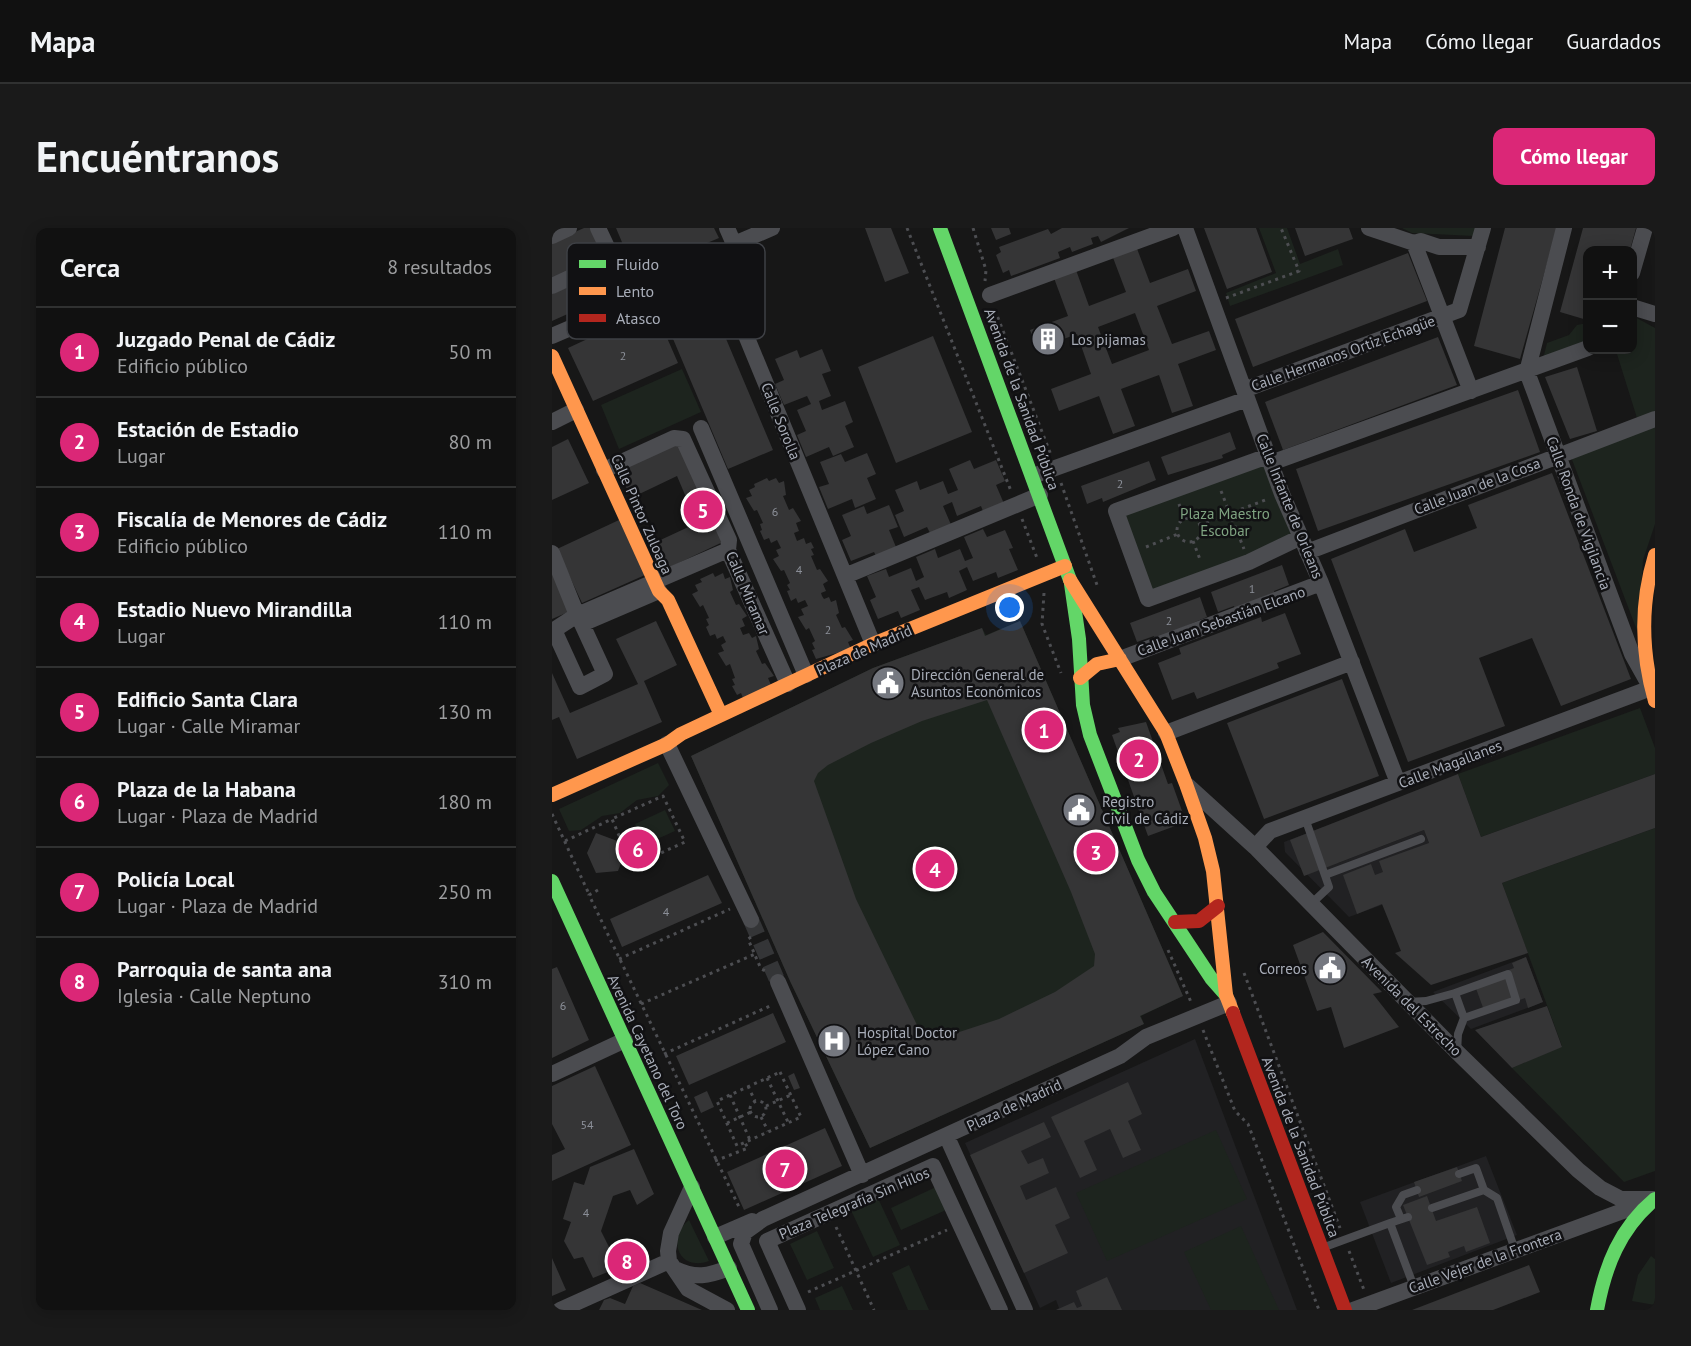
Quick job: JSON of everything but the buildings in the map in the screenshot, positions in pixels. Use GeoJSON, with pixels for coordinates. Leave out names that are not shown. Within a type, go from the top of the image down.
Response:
{"type":"FeatureCollection","features":[{"type":"Feature","properties":{"kind":"main road","name":"Avenida de la Sanidad Pública"},"geometry":{"type":"LineString","coordinates":[[940,228],[1071,583],[1079,639],[1083,705],[1090,735],[1134,849],[1154,892],[1211,978],[1228,999]]}},
{"type":"Feature","properties":{"kind":"main road","name":"Calle Pintor Zuloaga"},"geometry":{"type":"LineString","coordinates":[[552,356],[657,586],[668,600],[721,715]]}},
{"type":"Feature","properties":{"kind":"main road"},"geometry":{"type":"LineString","coordinates":[[1653,694],[1651,665],[1644,636],[1646,604],[1655,555]]}},
{"type":"Feature","properties":{"kind":"main road","name":"Plaza de Madrid"},"geometry":{"type":"LineString","coordinates":[[552,795],[667,744],[721,715],[873,644],[1065,566]]}},
{"type":"Feature","properties":{"kind":"main road","name":"Avenida de la Sanidad Pública"},"geometry":{"type":"LineString","coordinates":[[1071,583],[1166,733],[1186,784],[1205,838],[1218,906],[1228,999],[1345,1310]]}},
{"type":"Feature","properties":{"kind":"main road"},"geometry":{"type":"LineString","coordinates":[[1080,678],[1097,664],[1120,659]]}},
{"type":"Feature","properties":{"kind":"main road","name":"Avenida Cayetano del Toro"},"geometry":{"type":"LineString","coordinates":[[552,881],[748,1310]]}},
{"type":"Feature","properties":{"kind":"main road"},"geometry":{"type":"LineString","coordinates":[[1175,922],[1199,921],[1218,906]]}},
{"type":"Feature","properties":{"kind":"main road"},"geometry":{"type":"LineString","coordinates":[[1597,1310],[1602,1280],[1612,1255],[1626,1228],[1654,1199]]}},
{"type":"Feature","properties":{"kind":"street"},"geometry":{"type":"LineString","coordinates":[[552,236],[569,228]]}},
{"type":"Feature","properties":{"kind":"street"},"geometry":{"type":"LineString","coordinates":[[598,228],[603,243]]}},
{"type":"Feature","properties":{"kind":"street"},"geometry":{"type":"LineString","coordinates":[[727,228],[734,243]]}},
{"type":"Feature","properties":{"kind":"street"},"geometry":{"type":"LineString","coordinates":[[736,243],[772,228]]}},
{"type":"Feature","properties":{"kind":"street"},"geometry":{"type":"LineString","coordinates":[[990,295],[1173,228]]}},
{"type":"Feature","properties":{"kind":"street","name":"Calle Infante de Orleans"},"geometry":{"type":"LineString","coordinates":[[1185,228],[1282,494],[1321,583],[1398,783]]}},
{"type":"Feature","properties":{"kind":"street"},"geometry":{"type":"LineString","coordinates":[[1369,228],[1414,243],[1421,241],[1439,247],[1478,247]]}},
{"type":"Feature","properties":{"kind":"street"},"geometry":{"type":"LineString","coordinates":[[1443,316],[1459,310],[1483,228]]}},
{"type":"Feature","properties":{"kind":"street"},"geometry":{"type":"LineString","coordinates":[[1527,372],[1564,228]]}},
{"type":"Feature","properties":{"kind":"street"},"geometry":{"type":"LineString","coordinates":[[1637,256],[1645,228]]}},
{"type":"Feature","properties":{"kind":"street"},"geometry":{"type":"LineString","coordinates":[[1414,243],[1471,392]]}},
{"type":"Feature","properties":{"kind":"street"},"geometry":{"type":"LineString","coordinates":[[552,286],[567,279]]}},
{"type":"Feature","properties":{"kind":"street"},"geometry":{"type":"LineString","coordinates":[[1637,309],[1655,314]]}},
{"type":"Feature","properties":{"kind":"street","name":"Calle Hermanos Ortiz Echagüe"},"geometry":{"type":"LineString","coordinates":[[1033,476],[1443,316]]}},
{"type":"Feature","properties":{"kind":"street"},"geometry":{"type":"LineString","coordinates":[[552,336],[567,329]]}},
{"type":"Feature","properties":{"kind":"street","name":"Calle Sorolla"},"geometry":{"type":"LineString","coordinates":[[747,339],[873,644]]}},
{"type":"Feature","properties":{"kind":"street"},"geometry":{"type":"LineString","coordinates":[[1303,545],[1148,599],[1116,511],[1215,475],[1270,460],[1471,392],[1583,350]]}},
{"type":"Feature","properties":{"kind":"street","name":"Calle Ronda de Vigilancia"},"geometry":{"type":"LineString","coordinates":[[1527,372],[1632,654],[1653,694]]}},
{"type":"Feature","properties":{"kind":"street"},"geometry":{"type":"LineString","coordinates":[[552,422],[576,410]]}},
{"type":"Feature","properties":{"kind":"street","name":"Calle Juan de la Cosa"},"geometry":{"type":"LineString","coordinates":[[1303,545],[1653,420]]}},
{"type":"Feature","properties":{"kind":"street","name":"Calle Miramar"},"geometry":{"type":"LineString","coordinates":[[701,428],[806,675]]}},
{"type":"Feature","properties":{"kind":"street","name":"Calle Miramar"},"geometry":{"type":"LineString","coordinates":[[604,470],[680,438],[683,440],[729,540],[728,550],[788,684]]}},
{"type":"Feature","properties":{"kind":"street"},"geometry":{"type":"LineString","coordinates":[[845,576],[1040,495]]}},
{"type":"Feature","properties":{"kind":"street"},"geometry":{"type":"LineString","coordinates":[[657,586],[577,615],[554,630],[580,687],[605,674],[582,624],[657,586],[728,550]]}},
{"type":"Feature","properties":{"kind":"street"},"geometry":{"type":"LineString","coordinates":[[552,553],[577,615]]}},
{"type":"Feature","properties":{"kind":"street","name":"Calle Juan Sebastián Elcano"},"geometry":{"type":"LineString","coordinates":[[1120,659],[1321,583]]}},
{"type":"Feature","properties":{"kind":"street"},"geometry":{"type":"LineString","coordinates":[[1632,654],[1651,665]]}},
{"type":"Feature","properties":{"kind":"street"},"geometry":{"type":"LineString","coordinates":[[1166,733],[1352,662]]}},
{"type":"Feature","properties":{"kind":"street","name":"Calle Magallanes"},"geometry":{"type":"LineString","coordinates":[[1255,847],[1270,831],[1398,783],[1653,694]]}},
{"type":"Feature","properties":{"kind":"street"},"geometry":{"type":"LineString","coordinates":[[667,744],[738,906],[754,926]]}},
{"type":"Feature","properties":{"kind":"street","name":"Avenida del Estrecho"},"geometry":{"type":"LineString","coordinates":[[1186,784],[1255,847],[1457,1052],[1600,1188],[1621,1199],[1654,1199]]}},
{"type":"Feature","properties":{"kind":"street"},"geometry":{"type":"LineString","coordinates":[[774,978],[779,1005],[855,1178]]}},
{"type":"Feature","properties":{"kind":"street","name":"Plaza de Madrid"},"geometry":{"type":"LineString","coordinates":[[770,1310],[741,1244],[741,1238],[745,1232],[764,1219],[1120,1056],[1146,1036],[1228,999]]}},
{"type":"Feature","properties":{"kind":"street"},"geometry":{"type":"LineString","coordinates":[[552,1074],[625,1040]]}},
{"type":"Feature","properties":{"kind":"street"},"geometry":{"type":"LineString","coordinates":[[947,1137],[1025,1310]]}},
{"type":"Feature","properties":{"kind":"street","name":"Plaza Telegrafía Sin Hilos"},"geometry":{"type":"LineString","coordinates":[[798,1310],[766,1241],[933,1166],[1000,1310]]}},
{"type":"Feature","properties":{"kind":"street"},"geometry":{"type":"LineString","coordinates":[[692,1187],[671,1233],[668,1251],[672,1265],[688,1289],[728,1310]]}},
{"type":"Feature","properties":{"kind":"street","name":"Calle Vejer de la Frontera"},"geometry":{"type":"LineString","coordinates":[[1353,1310],[1654,1199]]}},
{"type":"Feature","properties":{"kind":"street","name":"Plaza de Madrid"},"geometry":{"type":"LineString","coordinates":[[715,1237],[754,1220],[764,1219]]}},
{"type":"Feature","properties":{"kind":"street"},"geometry":{"type":"LineString","coordinates":[[1584,1224],[1602,1225],[1610,1233],[1614,1241],[1612,1255]]}},
{"type":"Feature","properties":{"kind":"street"},"geometry":{"type":"LineString","coordinates":[[672,1265],[689,1276],[707,1277],[729,1268]]}},
{"type":"Feature","properties":{"kind":"street"},"geometry":{"type":"LineString","coordinates":[[560,1310],[672,1265]]}},
{"type":"Feature","properties":{"kind":"lane"},"geometry":{"type":"LineString","coordinates":[[1305,818],[1329,886],[1312,903]]}},
{"type":"Feature","properties":{"kind":"lane"},"geometry":{"type":"LineString","coordinates":[[1325,875],[1421,838]]}},
{"type":"Feature","properties":{"kind":"lane"},"geometry":{"type":"LineString","coordinates":[[1407,1002],[1426,1001],[1455,993],[1508,974],[1516,1000],[1464,1018]]}},
{"type":"Feature","properties":{"kind":"lane"},"geometry":{"type":"LineString","coordinates":[[1455,993],[1464,1018],[1458,1034],[1457,1052]]}},
{"type":"Feature","properties":{"kind":"lane"},"geometry":{"type":"LineString","coordinates":[[1459,1174],[1476,1168],[1484,1190],[1497,1198],[1515,1250]]}},
{"type":"Feature","properties":{"kind":"lane"},"geometry":{"type":"LineString","coordinates":[[855,1178],[856,1200]]}},
{"type":"Feature","properties":{"kind":"lane"},"geometry":{"type":"LineString","coordinates":[[1322,1248],[1405,1218],[1396,1207],[1403,1195],[1417,1190]]}},
{"type":"Feature","properties":{"kind":"lane"},"geometry":{"type":"LineString","coordinates":[[1432,1208],[1484,1190]]}},
{"type":"Feature","properties":{"kind":"lane"},"geometry":{"type":"LineString","coordinates":[[1390,1223],[1414,1287]]}},
{"type":"Feature","properties":{"kind":"path"},"geometry":{"type":"LineString","coordinates":[[973,228],[986,270],[985,282],[1056,468],[1099,590]]}},
{"type":"Feature","properties":{"kind":"path"},"geometry":{"type":"LineString","coordinates":[[1212,303],[1299,271],[1281,228]]}},
{"type":"Feature","properties":{"kind":"path"},"geometry":{"type":"LineString","coordinates":[[1215,475],[1249,562]]}},
{"type":"Feature","properties":{"kind":"path"},"geometry":{"type":"LineString","coordinates":[[1199,525],[1282,494]]}},
{"type":"Feature","properties":{"kind":"path"},"geometry":{"type":"LineString","coordinates":[[1184,519],[1192,519],[1199,525],[1199,536],[1193,541],[1182,540],[1178,534],[1177,527],[1184,519]]}},
{"type":"Feature","properties":{"kind":"path"},"geometry":{"type":"LineString","coordinates":[[1131,552],[1178,534]]}},
{"type":"Feature","properties":{"kind":"path"},"geometry":{"type":"LineString","coordinates":[[1193,541],[1207,577]]}},
{"type":"Feature","properties":{"kind":"path"},"geometry":{"type":"LineString","coordinates":[[565,841],[612,819],[663,796],[685,842],[632,866],[612,819]]}},
{"type":"Feature","properties":{"kind":"path"},"geometry":{"type":"LineString","coordinates":[[552,814],[664,1054],[742,1213]]}},
{"type":"Feature","properties":{"kind":"path"},"geometry":{"type":"LineString","coordinates":[[589,895],[598,890]]}},
{"type":"Feature","properties":{"kind":"path"},"geometry":{"type":"LineString","coordinates":[[726,898],[738,906]]}},
{"type":"Feature","properties":{"kind":"path"},"geometry":{"type":"LineString","coordinates":[[620,959],[738,906]]}},
{"type":"Feature","properties":{"kind":"path"},"geometry":{"type":"LineString","coordinates":[[754,926],[748,939],[761,969],[774,978]]}},
{"type":"Feature","properties":{"kind":"path"},"geometry":{"type":"LineString","coordinates":[[641,1004],[755,954]]}},
{"type":"Feature","properties":{"kind":"path"},"geometry":{"type":"LineString","coordinates":[[1241,964],[1368,1299]]}},
{"type":"Feature","properties":{"kind":"path"},"geometry":{"type":"LineString","coordinates":[[664,1054],[779,1005]]}},
{"type":"Feature","properties":{"kind":"path"},"geometry":{"type":"LineString","coordinates":[[780,1072],[801,1117],[737,1146],[717,1101],[767,1078],[780,1072]]}},
{"type":"Feature","properties":{"kind":"path"},"geometry":{"type":"LineString","coordinates":[[767,1078],[789,1122]]}},
{"type":"Feature","properties":{"kind":"path"},"geometry":{"type":"LineString","coordinates":[[748,1086],[755,1102]]}},
{"type":"Feature","properties":{"kind":"path"},"geometry":{"type":"LineString","coordinates":[[730,1095],[750,1140]]}},
{"type":"Feature","properties":{"kind":"path"},"geometry":{"type":"LineString","coordinates":[[766,1106],[791,1095]]}},
{"type":"Feature","properties":{"kind":"path"},"geometry":{"type":"LineString","coordinates":[[761,1117],[756,1117],[751,1112],[751,1106],[760,1101],[766,1106]]}},
{"type":"Feature","properties":{"kind":"path"},"geometry":{"type":"LineString","coordinates":[[761,1117],[765,1114],[766,1106]]}},
{"type":"Feature","properties":{"kind":"path"},"geometry":{"type":"LineString","coordinates":[[727,1123],[751,1112]]}},
{"type":"Feature","properties":{"kind":"path"},"geometry":{"type":"LineString","coordinates":[[761,1117],[768,1132]]}},
{"type":"Feature","properties":{"kind":"path"},"geometry":{"type":"LineString","coordinates":[[715,1161],[748,1148],[745,1143]]}},
{"type":"Feature","properties":{"kind":"path"},"geometry":{"type":"LineString","coordinates":[[832,1218],[874,1310]]}},
{"type":"Feature","properties":{"kind":"path"},"geometry":{"type":"LineString","coordinates":[[804,1293],[960,1224]]}},
{"type":"Feature","properties":{"kind":"shaded area"},"geometry":{"type":"Polygon","coordinates":[[[1323,827],[1338,863],[1424,830],[1444,882],[1349,917],[1285,852],[1284,842],[1323,827]]]}},
{"type":"Feature","properties":{"kind":"shaded area"},"geometry":{"type":"Polygon","coordinates":[[[1526,957],[1543,1002],[1471,1029],[1433,992],[1526,957]]]}},
{"type":"Feature","properties":{"kind":"shaded area"},"geometry":{"type":"Polygon","coordinates":[[[1195,1039],[1297,1310],[1056,1310],[1059,1308],[1056,1300],[1040,1308],[965,1143],[1195,1039]]]}},
{"type":"Feature","properties":{"kind":"shaded area"},"geometry":{"type":"Polygon","coordinates":[[[1486,1156],[1517,1235],[1391,1283],[1360,1202],[1486,1156]]]}},
{"type":"Feature","properties":{"kind":"green space"},"geometry":{"type":"Polygon","coordinates":[[[1259,228],[1287,228],[1300,264],[1338,249],[1343,265],[1230,306],[1226,293],[1276,273],[1259,228]]]}},
{"type":"Feature","properties":{"kind":"green space"},"geometry":{"type":"Polygon","coordinates":[[[1402,228],[1476,228],[1474,236],[1412,233],[1402,228]]]}},
{"type":"Feature","properties":{"kind":"green space"},"geometry":{"type":"Polygon","coordinates":[[[1637,318],[1655,328],[1655,417],[1637,418],[1617,354],[1637,354],[1637,318]]]}},
{"type":"Feature","properties":{"kind":"green space"},"geometry":{"type":"Polygon","coordinates":[[[1583,324],[1583,352],[1541,367],[1547,343],[1569,335],[1577,325],[1583,324]]]}},
{"type":"Feature","properties":{"kind":"green space"},"geometry":{"type":"Polygon","coordinates":[[[682,369],[701,412],[619,449],[601,405],[682,369]]]}},
{"type":"Feature","properties":{"kind":"green space"},"geometry":{"type":"Polygon","coordinates":[[[1655,426],[1655,524],[1643,560],[1638,633],[1571,457],[1655,426]]]}},
{"type":"Feature","properties":{"kind":"green space","name":"Plaza Maestro Escobar"},"geometry":{"type":"Polygon","coordinates":[[[1266,461],[1296,541],[1150,594],[1121,515],[1266,461]]]}},
{"type":"Feature","properties":{"kind":"green space"},"geometry":{"type":"Polygon","coordinates":[[[1020,621],[1183,996],[1141,1016],[1144,1024],[870,1148],[790,981],[691,756],[873,668],[982,628],[986,635],[1020,621]]]}},
{"type":"Feature","properties":{"kind":"green space"},"geometry":{"type":"Polygon","coordinates":[[[1640,708],[1655,748],[1655,774],[1481,837],[1458,774],[1640,708]]]}},
{"type":"Feature","properties":{"kind":"green space"},"geometry":{"type":"Polygon","coordinates":[[[658,763],[669,785],[658,796],[637,800],[620,813],[602,816],[581,830],[569,831],[559,809],[658,763]]]}},
{"type":"Feature","properties":{"kind":"green space"},"geometry":{"type":"Polygon","coordinates":[[[665,810],[675,831],[644,845],[635,824],[665,810]]]}},
{"type":"Feature","properties":{"kind":"green space"},"geometry":{"type":"Polygon","coordinates":[[[1655,828],[1655,1171],[1624,1182],[1512,1068],[1562,1046],[1502,883],[1655,828]]]}},
{"type":"Feature","properties":{"kind":"green space"},"geometry":{"type":"Polygon","coordinates":[[[1216,1130],[1247,1199],[1107,1261],[1076,1193],[1216,1130]]]}},
{"type":"Feature","properties":{"kind":"green space"},"geometry":{"type":"Polygon","coordinates":[[[936,1187],[946,1210],[901,1230],[891,1208],[936,1187]]]}},
{"type":"Feature","properties":{"kind":"green space"},"geometry":{"type":"Polygon","coordinates":[[[875,1192],[900,1245],[873,1257],[848,1204],[875,1192]]]}},
{"type":"Feature","properties":{"kind":"green space"},"geometry":{"type":"Polygon","coordinates":[[[689,1220],[709,1261],[690,1262],[679,1252],[678,1236],[689,1220]]]}},
{"type":"Feature","properties":{"kind":"green space"},"geometry":{"type":"Polygon","coordinates":[[[1241,1226],[1279,1310],[1211,1310],[1184,1252],[1241,1226]]]}},
{"type":"Feature","properties":{"kind":"green space"},"geometry":{"type":"Polygon","coordinates":[[[817,1231],[834,1268],[807,1280],[790,1244],[817,1231]]]}},
{"type":"Feature","properties":{"kind":"green space"},"geometry":{"type":"Polygon","coordinates":[[[1651,1256],[1655,1259],[1655,1305],[1632,1301],[1638,1275],[1651,1256]]]}},
{"type":"Feature","properties":{"kind":"green space"},"geometry":{"type":"Polygon","coordinates":[[[909,1265],[929,1310],[908,1310],[892,1273],[909,1265]]]}},
{"type":"Feature","properties":{"kind":"green space"},"geometry":{"type":"Polygon","coordinates":[[[842,1286],[853,1310],[820,1310],[815,1298],[842,1286]]]}},
{"type":"Feature","properties":{"kind":"tunnel"},"geometry":{"type":"LineString","coordinates":[[751,920],[778,982]]}},
{"type":"Feature","properties":{"kind":"traffic: fast"},"geometry":{"type":"LineString","coordinates":[[940,228],[1070,580]]}},
{"type":"Feature","properties":{"kind":"traffic: fast"},"geometry":{"type":"LineString","coordinates":[[1071,584],[1079,639],[1083,705],[1090,735],[1138,860],[1154,892],[1211,978],[1226,995]]}},
{"type":"Feature","properties":{"kind":"traffic: fast"},"geometry":{"type":"LineString","coordinates":[[552,881],[748,1310]]}},
{"type":"Feature","properties":{"kind":"traffic: fast"},"geometry":{"type":"LineString","coordinates":[[1597,1310],[1610,1263],[1623,1235],[1632,1222],[1655,1199]]}},
{"type":"Feature","properties":{"kind":"traffic: slow"},"geometry":{"type":"LineString","coordinates":[[552,356],[659,591],[668,600],[721,715]]}},
{"type":"Feature","properties":{"kind":"traffic: slow"},"geometry":{"type":"LineString","coordinates":[[1655,555],[1647,592],[1644,628],[1647,664],[1655,701]]}},
{"type":"Feature","properties":{"kind":"traffic: slow"},"geometry":{"type":"LineString","coordinates":[[552,795],[667,744],[681,734],[873,644],[1065,566]]}},
{"type":"Feature","properties":{"kind":"traffic: slow"},"geometry":{"type":"LineString","coordinates":[[1070,580],[1166,733],[1186,784],[1205,838],[1213,871],[1226,995],[1233,1013]]}},
{"type":"Feature","properties":{"kind":"traffic: slow"},"geometry":{"type":"LineString","coordinates":[[1080,678],[1097,664],[1120,659]]}},
{"type":"Feature","properties":{"kind":"traffic: jam"},"geometry":{"type":"LineString","coordinates":[[1175,922],[1199,921],[1218,906]]}},
{"type":"Feature","properties":{"kind":"traffic: jam"},"geometry":{"type":"LineString","coordinates":[[1233,1013],[1345,1310]]}},
{"type":"Feature","properties":{"kind":"place","name":"Los pijamas"},"geometry":{"type":"Point","coordinates":[1048,339]}},
{"type":"Feature","properties":{"kind":"place","name":"Edificio Santa Clara"},"geometry":{"type":"Point","coordinates":[703,510]}},
{"type":"Feature","properties":{"kind":"place","name":"Dirección General de Asuntos Económicos"},"geometry":{"type":"Point","coordinates":[888,683]}},
{"type":"Feature","properties":{"kind":"place","name":"Juzgado Penal de Cádiz"},"geometry":{"type":"Point","coordinates":[1044,730]}},
{"type":"Feature","properties":{"kind":"place","name":"Estación de Estadio"},"geometry":{"type":"Point","coordinates":[1139,759]}},
{"type":"Feature","properties":{"kind":"place","name":"Registro Civil de Cádiz"},"geometry":{"type":"Point","coordinates":[1079,810]}},
{"type":"Feature","properties":{"kind":"place","name":"Plaza de la Habana"},"geometry":{"type":"Point","coordinates":[638,849]}},
{"type":"Feature","properties":{"kind":"place","name":"Fiscalía de Menores de Cádiz"},"geometry":{"type":"Point","coordinates":[1096,852]}},
{"type":"Feature","properties":{"kind":"place","name":"Estadio Nuevo Mirandilla"},"geometry":{"type":"Point","coordinates":[935,869]}},
{"type":"Feature","properties":{"kind":"place","name":"Correos"},"geometry":{"type":"Point","coordinates":[1330,968]}},
{"type":"Feature","properties":{"kind":"place","name":"Hospital Doctor López Cano"},"geometry":{"type":"Point","coordinates":[834,1041]}},
{"type":"Feature","properties":{"kind":"place","name":"Policía Local"},"geometry":{"type":"Point","coordinates":[785,1169]}},
{"type":"Feature","properties":{"kind":"place","name":"Parroquia de santa ana"},"geometry":{"type":"Point","coordinates":[627,1261]}}]}
